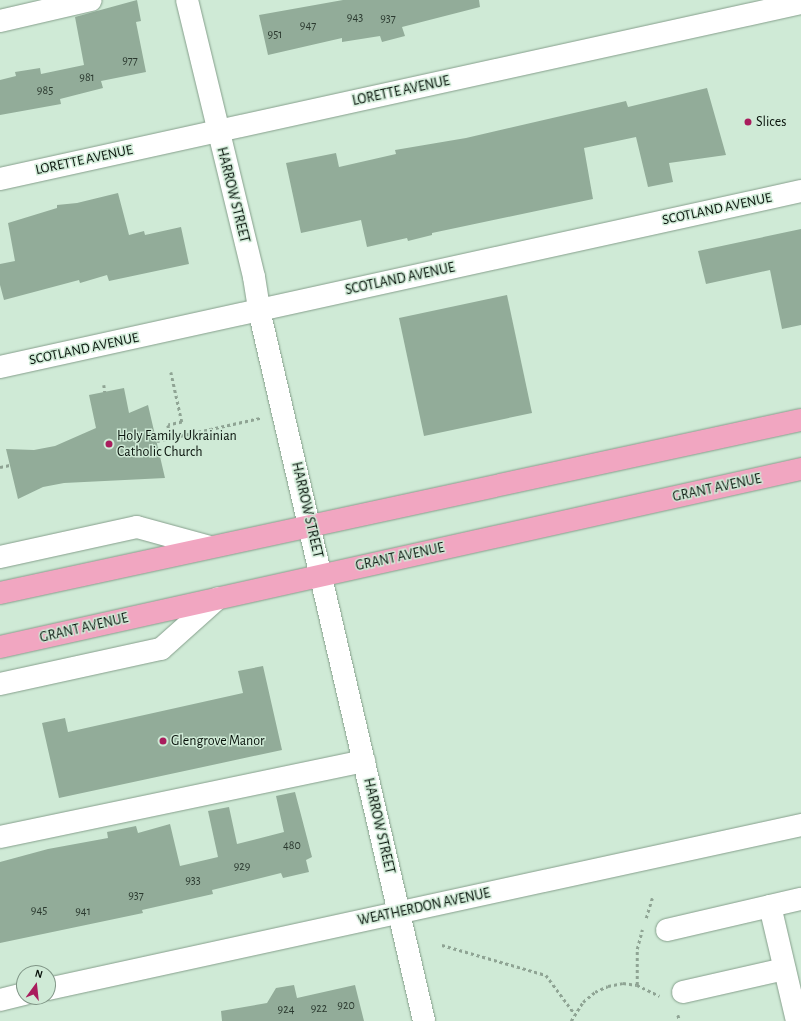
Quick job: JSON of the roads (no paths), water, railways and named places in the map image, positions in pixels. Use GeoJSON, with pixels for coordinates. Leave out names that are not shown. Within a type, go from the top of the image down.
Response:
{"type":"FeatureCollection","features":[{"type":"Feature","properties":{"kind":"main road"},"geometry":{"type":"LineString","coordinates":[[0,593],[801,420]]}},
{"type":"Feature","properties":{"kind":"main road","name":"GRANT AVENUE"},"geometry":{"type":"LineString","coordinates":[[0,647],[322,574],[801,469]]}},
{"type":"Feature","properties":{"kind":"street"},"geometry":{"type":"LineString","coordinates":[[0,21],[91,0]]}},
{"type":"Feature","properties":{"kind":"street","name":"HARROW STREET"},"geometry":{"type":"LineString","coordinates":[[187,0],[217,131],[254,277],[259,310],[311,526],[424,1021]]}},
{"type":"Feature","properties":{"kind":"street","name":"LORETTE AVENUE"},"geometry":{"type":"LineString","coordinates":[[0,179],[801,3]]}},
{"type":"Feature","properties":{"kind":"street","name":"SCOTLAND AVENUE"},"geometry":{"type":"LineString","coordinates":[[0,367],[801,191]]}},
{"type":"Feature","properties":{"kind":"street"},"geometry":{"type":"LineString","coordinates":[[0,557],[137,527],[210,547]]}},
{"type":"Feature","properties":{"kind":"street"},"geometry":{"type":"LineString","coordinates":[[0,684],[161,649],[218,598]]}},
{"type":"Feature","properties":{"kind":"street"},"geometry":{"type":"LineString","coordinates":[[0,837],[364,760]]}},
{"type":"Feature","properties":{"kind":"street","name":"WEATHERDON AVENUE"},"geometry":{"type":"LineString","coordinates":[[56,987],[801,825]]}},
{"type":"Feature","properties":{"kind":"street"},"geometry":{"type":"LineString","coordinates":[[667,930],[801,899]]}},
{"type":"Feature","properties":{"kind":"street"},"geometry":{"type":"LineString","coordinates":[[770,906],[797,1021]]}},
{"type":"Feature","properties":{"kind":"street"},"geometry":{"type":"LineString","coordinates":[[674,1000],[784,969]]}},
{"type":"Feature","properties":{"kind":"street"},"geometry":{"type":"LineString","coordinates":[[0,1000],[16,996]]}},
{"type":"Feature","properties":{"kind":"place","name":"Slices"},"geometry":{"type":"Point","coordinates":[748,122]}},
{"type":"Feature","properties":{"kind":"place","name":"Holy Family Ukrainian Catholic Church"},"geometry":{"type":"Point","coordinates":[109,444]}},
{"type":"Feature","properties":{"kind":"place","name":"Glengrove Manor"},"geometry":{"type":"Point","coordinates":[163,741]}}]}
